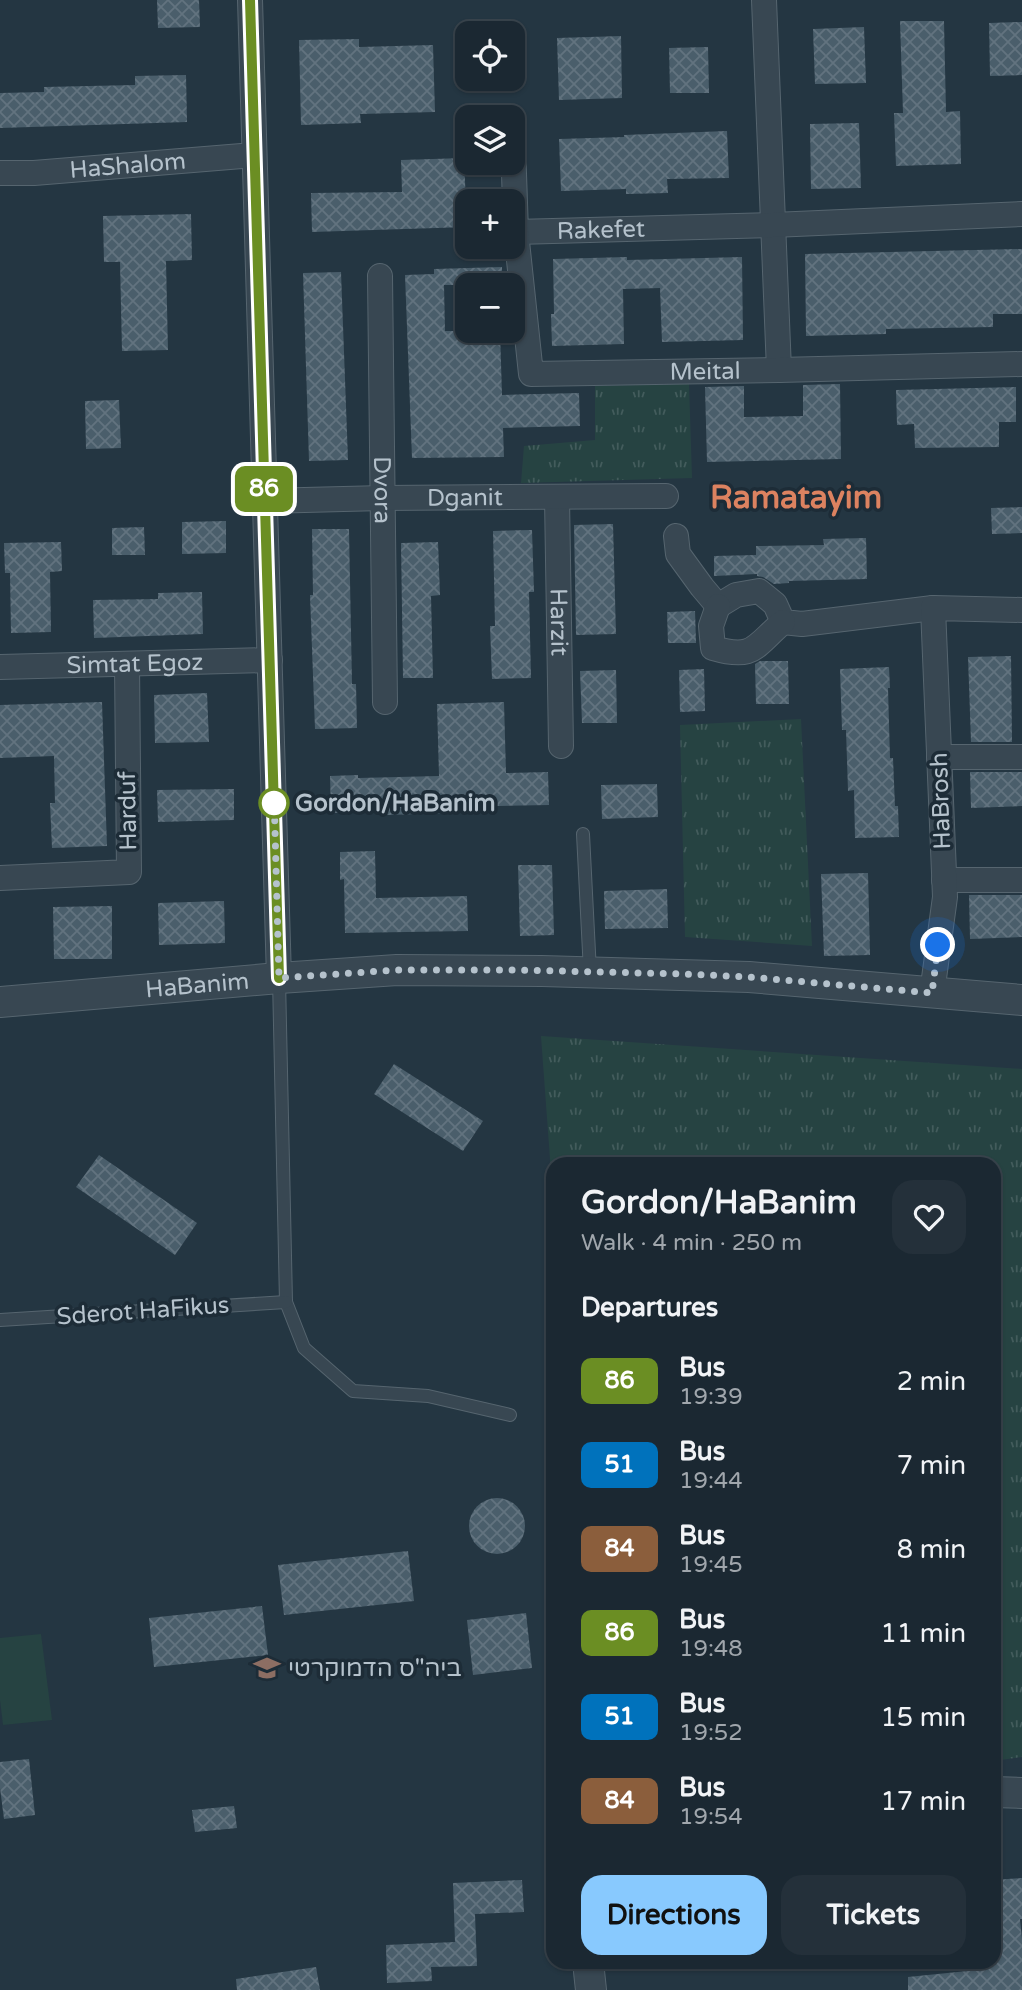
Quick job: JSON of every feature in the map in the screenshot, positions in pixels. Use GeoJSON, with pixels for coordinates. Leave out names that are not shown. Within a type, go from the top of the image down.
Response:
{"type":"FeatureCollection","features":[{"type":"Feature","properties":{"kind":"street"},"geometry":{"type":"LineString","coordinates":[[250,0],[279,978]]}},
{"type":"Feature","properties":{"kind":"street"},"geometry":{"type":"LineString","coordinates":[[764,0],[779,370]]}},
{"type":"Feature","properties":{"kind":"street","name":"HaShalom"},"geometry":{"type":"LineString","coordinates":[[0,173],[34,173],[254,155]]}},
{"type":"Feature","properties":{"kind":"street","name":"Rakefet"},"geometry":{"type":"LineString","coordinates":[[525,232],[773,225],[1022,214]]}},
{"type":"Feature","properties":{"kind":"street","name":"Meital"},"geometry":{"type":"LineString","coordinates":[[519,259],[531,374],[1022,364]]}},
{"type":"Feature","properties":{"kind":"street","name":"Dvora"},"geometry":{"type":"LineString","coordinates":[[380,276],[385,702]]}},
{"type":"Feature","properties":{"kind":"street","name":"Dganit"},"geometry":{"type":"LineString","coordinates":[[265,501],[666,496]]}},
{"type":"Feature","properties":{"kind":"street","name":"Harzit"},"geometry":{"type":"LineString","coordinates":[[557,498],[561,746]]}},
{"type":"Feature","properties":{"kind":"street"},"geometry":{"type":"LineString","coordinates":[[676,536],[678,554],[718,606]]}},
{"type":"Feature","properties":{"kind":"street"},"geometry":{"type":"LineString","coordinates":[[759,591],[775,604],[783,622],[755,650],[731,653],[713,648],[711,626],[718,606],[736,595],[759,591]]}},
{"type":"Feature","properties":{"kind":"street"},"geometry":{"type":"LineString","coordinates":[[783,622],[802,624],[933,608],[1022,610]]}},
{"type":"Feature","properties":{"kind":"street","name":"HaBrosh"},"geometry":{"type":"LineString","coordinates":[[932,993],[945,897],[933,608]]}},
{"type":"Feature","properties":{"kind":"street","name":"Simtat Egoz"},"geometry":{"type":"LineString","coordinates":[[0,667],[270,660]]}},
{"type":"Feature","properties":{"kind":"street","name":"Harduf"},"geometry":{"type":"LineString","coordinates":[[0,878],[129,872],[127,664]]}},
{"type":"Feature","properties":{"kind":"street"},"geometry":{"type":"LineString","coordinates":[[939,757],[1022,757]]}},
{"type":"Feature","properties":{"kind":"street"},"geometry":{"type":"LineString","coordinates":[[944,880],[1022,880]]}},
{"type":"Feature","properties":{"kind":"street","name":"HaBanim"},"geometry":{"type":"LineString","coordinates":[[0,1002],[397,970],[749,977],[1022,1000]]}},
{"type":"Feature","properties":{"kind":"street"},"geometry":{"type":"LineString","coordinates":[[1001,1792],[1022,1793]]}},
{"type":"Feature","properties":{"kind":"street"},"geometry":{"type":"LineString","coordinates":[[588,1969],[591,1990]]}},
{"type":"Feature","properties":{"kind":"lane"},"geometry":{"type":"LineString","coordinates":[[583,834],[590,972]]}},
{"type":"Feature","properties":{"kind":"lane"},"geometry":{"type":"LineString","coordinates":[[279,978],[286,1302],[304,1348],[353,1391],[428,1396],[510,1415]]}},
{"type":"Feature","properties":{"kind":"lane","name":"Sderot HaFikus"},"geometry":{"type":"LineString","coordinates":[[0,1320],[286,1302]]}},
{"type":"Feature","properties":{"kind":"green space"},"geometry":{"type":"Polygon","coordinates":[[[689,384],[692,478],[521,483],[524,446],[595,440],[595,386],[689,384]]]}},
{"type":"Feature","properties":{"kind":"green space"},"geometry":{"type":"Polygon","coordinates":[[[801,719],[812,946],[685,937],[680,725],[801,719]]]}},
{"type":"Feature","properties":{"kind":"green space"},"geometry":{"type":"Polygon","coordinates":[[[541,1036],[1022,1069],[1022,1757],[1001,1760],[1001,1157],[550,1157],[541,1036]]]}},
{"type":"Feature","properties":{"kind":"green space"},"geometry":{"type":"Polygon","coordinates":[[[41,1634],[52,1720],[3,1725],[0,1700],[0,1638],[41,1634]]]}},
{"type":"Feature","properties":{"kind":"building"},"geometry":{"type":"Polygon","coordinates":[[[157,0],[199,0],[200,27],[158,28],[157,0]]]}},
{"type":"Feature","properties":{"kind":"building"},"geometry":{"type":"Polygon","coordinates":[[[900,21],[944,21],[946,112],[960,111],[961,164],[896,166],[894,113],[903,113],[900,21]]]}},
{"type":"Feature","properties":{"kind":"building"},"geometry":{"type":"Polygon","coordinates":[[[1022,22],[1022,75],[990,76],[989,23],[1022,22]]]}},
{"type":"Feature","properties":{"kind":"building"},"geometry":{"type":"Polygon","coordinates":[[[864,27],[866,83],[815,84],[813,29],[864,27]]]}},
{"type":"Feature","properties":{"kind":"building"},"geometry":{"type":"Polygon","coordinates":[[[621,36],[622,98],[559,100],[557,38],[621,36]]]}},
{"type":"Feature","properties":{"kind":"building"},"geometry":{"type":"Polygon","coordinates":[[[359,39],[359,47],[433,45],[435,112],[360,114],[361,123],[301,125],[299,40],[359,39]]]}},
{"type":"Feature","properties":{"kind":"building"},"geometry":{"type":"Polygon","coordinates":[[[708,47],[709,93],[670,93],[669,48],[708,47]]]}},
{"type":"Feature","properties":{"kind":"building"},"geometry":{"type":"Polygon","coordinates":[[[186,75],[187,122],[0,128],[0,93],[44,92],[44,87],[135,85],[135,76],[186,75]]]}},
{"type":"Feature","properties":{"kind":"building"},"geometry":{"type":"Polygon","coordinates":[[[859,123],[861,188],[811,189],[810,124],[859,123]]]}},
{"type":"Feature","properties":{"kind":"building"},"geometry":{"type":"Polygon","coordinates":[[[727,131],[729,178],[667,179],[668,193],[626,194],[626,189],[561,191],[559,139],[727,131]]]}},
{"type":"Feature","properties":{"kind":"building"},"geometry":{"type":"Polygon","coordinates":[[[455,158],[455,175],[465,175],[465,189],[455,189],[455,227],[312,232],[311,193],[402,192],[401,160],[455,158]]]}},
{"type":"Feature","properties":{"kind":"building"},"geometry":{"type":"Polygon","coordinates":[[[191,214],[192,260],[166,261],[168,350],[122,351],[120,262],[104,262],[103,216],[191,214]]]}},
{"type":"Feature","properties":{"kind":"building"},"geometry":{"type":"Polygon","coordinates":[[[1022,249],[1022,314],[993,314],[993,327],[886,329],[886,334],[806,336],[805,254],[1022,249]]]}},
{"type":"Feature","properties":{"kind":"building"},"geometry":{"type":"Polygon","coordinates":[[[627,257],[627,260],[742,257],[743,340],[662,342],[660,288],[623,289],[624,344],[552,346],[553,259],[627,257]]]}},
{"type":"Feature","properties":{"kind":"building"},"geometry":{"type":"Polygon","coordinates":[[[502,267],[502,273],[455,273],[455,285],[444,285],[445,331],[455,331],[455,343],[500,343],[502,395],[579,393],[580,426],[503,428],[504,457],[412,458],[405,275],[434,274],[434,269],[502,267]]]}},
{"type":"Feature","properties":{"kind":"building"},"geometry":{"type":"Polygon","coordinates":[[[341,272],[348,460],[309,461],[303,273],[341,272]]]}},
{"type":"Feature","properties":{"kind":"building"},"geometry":{"type":"Polygon","coordinates":[[[840,384],[841,459],[707,462],[705,387],[744,386],[744,417],[803,416],[803,385],[840,384]]]}},
{"type":"Feature","properties":{"kind":"building"},"geometry":{"type":"Polygon","coordinates":[[[1016,387],[1016,422],[999,422],[999,447],[915,448],[914,424],[897,425],[896,390],[1016,387]]]}},
{"type":"Feature","properties":{"kind":"building"},"geometry":{"type":"Polygon","coordinates":[[[119,400],[121,448],[86,449],[85,401],[119,400]]]}},
{"type":"Feature","properties":{"kind":"building"},"geometry":{"type":"Polygon","coordinates":[[[1022,507],[1022,533],[992,534],[991,508],[1022,507]]]}},
{"type":"Feature","properties":{"kind":"building"},"geometry":{"type":"Polygon","coordinates":[[[226,521],[226,553],[182,554],[182,522],[226,521]]]}},
{"type":"Feature","properties":{"kind":"building"},"geometry":{"type":"Polygon","coordinates":[[[613,524],[616,634],[576,635],[574,525],[613,524]]]}},
{"type":"Feature","properties":{"kind":"building"},"geometry":{"type":"Polygon","coordinates":[[[144,527],[145,555],[112,555],[112,528],[144,527]]]}},
{"type":"Feature","properties":{"kind":"building"},"geometry":{"type":"Polygon","coordinates":[[[312,529],[349,529],[352,684],[356,684],[357,728],[315,729],[310,595],[313,595],[312,529]]]}},
{"type":"Feature","properties":{"kind":"building"},"geometry":{"type":"Polygon","coordinates":[[[532,530],[534,592],[529,592],[531,678],[492,679],[490,626],[495,626],[493,531],[532,530]]]}},
{"type":"Feature","properties":{"kind":"building"},"geometry":{"type":"Polygon","coordinates":[[[866,538],[867,579],[789,581],[774,584],[757,574],[714,576],[714,556],[756,555],[756,546],[824,545],[823,539],[866,538]]]}},
{"type":"Feature","properties":{"kind":"building"},"geometry":{"type":"Polygon","coordinates":[[[61,542],[62,571],[50,572],[51,632],[11,633],[10,573],[5,573],[4,543],[61,542]]]}},
{"type":"Feature","properties":{"kind":"building"},"geometry":{"type":"Polygon","coordinates":[[[438,542],[440,595],[431,596],[433,678],[403,678],[401,543],[438,542]]]}},
{"type":"Feature","properties":{"kind":"building"},"geometry":{"type":"Polygon","coordinates":[[[202,592],[203,634],[94,638],[93,600],[158,599],[158,593],[202,592]]]}},
{"type":"Feature","properties":{"kind":"building"},"geometry":{"type":"Polygon","coordinates":[[[695,611],[696,643],[668,643],[667,612],[695,611]]]}},
{"type":"Feature","properties":{"kind":"building"},"geometry":{"type":"Polygon","coordinates":[[[1011,656],[1012,742],[971,742],[968,657],[1011,656]]]}},
{"type":"Feature","properties":{"kind":"building"},"geometry":{"type":"Polygon","coordinates":[[[760,661],[788,661],[789,704],[756,704],[755,664],[760,661]]]}},
{"type":"Feature","properties":{"kind":"building"},"geometry":{"type":"Polygon","coordinates":[[[889,667],[890,758],[893,758],[899,837],[855,838],[854,790],[848,791],[846,730],[842,730],[840,669],[889,667]]]}},
{"type":"Feature","properties":{"kind":"building"},"geometry":{"type":"Polygon","coordinates":[[[704,669],[705,711],[680,712],[679,670],[704,669]]]}},
{"type":"Feature","properties":{"kind":"building"},"geometry":{"type":"Polygon","coordinates":[[[616,670],[617,723],[582,723],[580,671],[616,670]]]}},
{"type":"Feature","properties":{"kind":"building"},"geometry":{"type":"Polygon","coordinates":[[[207,693],[209,742],[155,743],[154,695],[207,693]]]}},
{"type":"Feature","properties":{"kind":"building"},"geometry":{"type":"Polygon","coordinates":[[[102,702],[107,846],[52,848],[50,803],[55,803],[54,756],[0,758],[0,705],[102,702]]]}},
{"type":"Feature","properties":{"kind":"building"},"geometry":{"type":"Polygon","coordinates":[[[504,702],[506,773],[548,772],[549,805],[450,807],[450,813],[331,813],[330,776],[439,776],[437,704],[504,702]]]}},
{"type":"Feature","properties":{"kind":"building"},"geometry":{"type":"Polygon","coordinates":[[[970,772],[1022,772],[1022,806],[971,808],[970,772]]]}},
{"type":"Feature","properties":{"kind":"building"},"geometry":{"type":"Polygon","coordinates":[[[657,784],[658,817],[602,819],[601,785],[657,784]]]}},
{"type":"Feature","properties":{"kind":"building"},"geometry":{"type":"Polygon","coordinates":[[[234,789],[234,820],[158,822],[157,790],[234,789]]]}},
{"type":"Feature","properties":{"kind":"building"},"geometry":{"type":"Polygon","coordinates":[[[375,851],[376,898],[467,896],[468,931],[345,933],[344,879],[340,880],[340,852],[375,851]]]}},
{"type":"Feature","properties":{"kind":"building"},"geometry":{"type":"Polygon","coordinates":[[[518,865],[552,865],[554,935],[520,936],[518,865]]]}},
{"type":"Feature","properties":{"kind":"building"},"geometry":{"type":"Polygon","coordinates":[[[868,873],[870,955],[824,956],[821,874],[868,873]]]}},
{"type":"Feature","properties":{"kind":"building"},"geometry":{"type":"Polygon","coordinates":[[[667,889],[668,928],[605,929],[604,891],[667,889]]]}},
{"type":"Feature","properties":{"kind":"building"},"geometry":{"type":"Polygon","coordinates":[[[969,895],[1022,895],[1022,937],[970,939],[969,895]]]}},
{"type":"Feature","properties":{"kind":"building"},"geometry":{"type":"Polygon","coordinates":[[[224,901],[225,943],[159,945],[158,903],[224,901]]]}},
{"type":"Feature","properties":{"kind":"building"},"geometry":{"type":"Polygon","coordinates":[[[112,906],[112,959],[54,959],[53,907],[112,906]]]}},
{"type":"Feature","properties":{"kind":"building"},"geometry":{"type":"Polygon","coordinates":[[[394,1064],[483,1121],[463,1151],[374,1094],[394,1064]]]}},
{"type":"Feature","properties":{"kind":"building"},"geometry":{"type":"Polygon","coordinates":[[[99,1155],[197,1223],[175,1255],[76,1187],[99,1155]]]}},
{"type":"Feature","properties":{"kind":"building"},"geometry":{"type":"Polygon","coordinates":[[[492,1498],[502,1498],[517,1506],[523,1515],[523,1537],[517,1546],[502,1554],[492,1554],[474,1542],[469,1531],[469,1521],[481,1503],[492,1498]]]}},
{"type":"Feature","properties":{"kind":"building"},"geometry":{"type":"Polygon","coordinates":[[[408,1551],[414,1601],[284,1615],[278,1565],[408,1551]]]}},
{"type":"Feature","properties":{"kind":"building"},"geometry":{"type":"Polygon","coordinates":[[[262,1606],[268,1655],[154,1667],[149,1618],[262,1606]]]}},
{"type":"Feature","properties":{"kind":"building"},"geometry":{"type":"Polygon","coordinates":[[[526,1613],[532,1668],[473,1675],[467,1620],[526,1613]]]}},
{"type":"Feature","properties":{"kind":"building"},"geometry":{"type":"Polygon","coordinates":[[[29,1759],[35,1815],[4,1819],[0,1762],[29,1759]]]}},
{"type":"Feature","properties":{"kind":"building"},"geometry":{"type":"Polygon","coordinates":[[[234,1806],[237,1828],[195,1832],[192,1810],[234,1806]]]}},
{"type":"Feature","properties":{"kind":"building"},"geometry":{"type":"Polygon","coordinates":[[[1022,1878],[1022,1990],[908,1990],[908,1977],[967,1969],[1001,1969],[1001,1880],[1022,1878]]]}},
{"type":"Feature","properties":{"kind":"building"},"geometry":{"type":"Polygon","coordinates":[[[522,1880],[524,1912],[475,1914],[477,1966],[431,1967],[432,1981],[387,1983],[386,1945],[455,1942],[453,1883],[522,1880]]]}},
{"type":"Feature","properties":{"kind":"building"},"geometry":{"type":"Polygon","coordinates":[[[316,1967],[320,1990],[237,1990],[236,1979],[316,1967]]]}},
{"type":"Feature","properties":{"kind":"bus line","name":"86"},"geometry":{"type":"LineString","coordinates":[[250,0],[279,978]]}},
{"type":"Feature","properties":{"kind":"place","name":"Gordon/HaBanim"},"geometry":{"type":"Point","coordinates":[274,803]}},
{"type":"Feature","properties":{"kind":"place","name":"ביה\"ס הדמוקרטי"},"geometry":{"type":"Point","coordinates":[267,1668]}},
{"type":"Feature","properties":{"kind":"district","name":"Ramatayim"},"geometry":{"type":"Point","coordinates":[796,498]}},
{"type":"Feature","properties":{"kind":"route"},"geometry":{"type":"LineString","coordinates":[[274,803],[274,793],[279,978],[397,970],[517,970],[749,977],[932,993],[938,945]]}}]}
